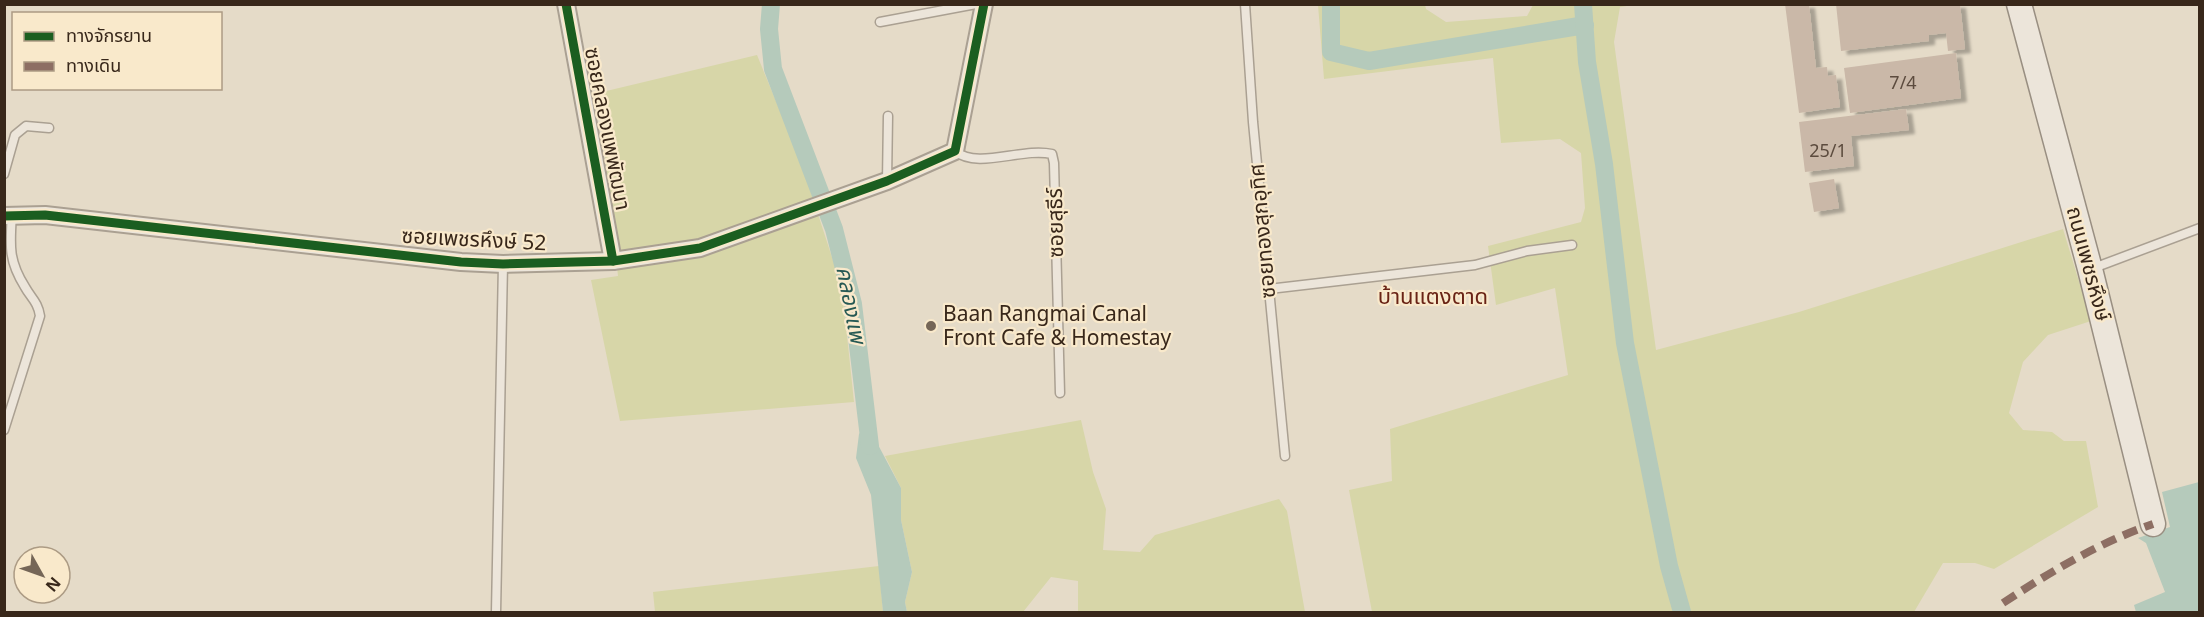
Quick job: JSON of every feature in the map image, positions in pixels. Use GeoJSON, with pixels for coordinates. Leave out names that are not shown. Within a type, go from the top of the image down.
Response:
{"type":"FeatureCollection","features":[{"type":"Feature","properties":{"kind":"main road","name":"ถนนเพชรหึงษ์"},"geometry":{"type":"LineString","coordinates":[[2019,4],[2090,269],[2153,524]]}},
{"type":"Feature","properties":{"kind":"street","name":"ซอยคลองแพพัฒนา"},"geometry":{"type":"LineString","coordinates":[[566,4],[614,261]]}},
{"type":"Feature","properties":{"kind":"street"},"geometry":{"type":"LineString","coordinates":[[955,151],[984,4]]}},
{"type":"Feature","properties":{"kind":"street","name":"ซอยเพชรหึงษ์ 52"},"geometry":{"type":"LineString","coordinates":[[8,215],[45,215],[503,264],[614,261],[700,248],[788,219],[843,195],[887,181],[955,151]]}},
{"type":"Feature","properties":{"kind":"lane"},"geometry":{"type":"LineString","coordinates":[[880,22],[976,4]]}},
{"type":"Feature","properties":{"kind":"lane","name":"ซอยทองสุกอุทิศ"},"geometry":{"type":"LineString","coordinates":[[1245,4],[1269,289],[1286,456]]}},
{"type":"Feature","properties":{"kind":"lane"},"geometry":{"type":"LineString","coordinates":[[887,181],[888,116]]}},
{"type":"Feature","properties":{"kind":"lane"},"geometry":{"type":"LineString","coordinates":[[4,174],[15,135],[26,126],[49,128]]}},
{"type":"Feature","properties":{"kind":"lane","name":"ซอยสุธีร์"},"geometry":{"type":"LineString","coordinates":[[955,151],[966,159],[1035,153],[1052,154],[1060,393]]}},
{"type":"Feature","properties":{"kind":"lane"},"geometry":{"type":"LineString","coordinates":[[4,430],[40,316],[38,304],[26,291],[9,252],[8,215]]}},
{"type":"Feature","properties":{"kind":"lane"},"geometry":{"type":"LineString","coordinates":[[2090,269],[2199,228]]}},
{"type":"Feature","properties":{"kind":"lane"},"geometry":{"type":"LineString","coordinates":[[1269,289],[1475,265],[1527,251],[1572,245]]}},
{"type":"Feature","properties":{"kind":"lane"},"geometry":{"type":"LineString","coordinates":[[496,612],[503,264]]}},
{"type":"Feature","properties":{"kind":"green space"},"geometry":{"type":"Polygon","coordinates":[[[1318,5],[1425,5],[1426,9],[1446,22],[1527,16],[1533,5],[1634,5],[1620,7],[1614,42],[1656,350],[1799,312],[2063,229],[2091,321],[2048,335],[2023,362],[2009,413],[2023,430],[2052,432],[2064,441],[2086,441],[2098,507],[1994,569],[1975,563],[1943,563],[1914,612],[1372,612],[1349,490],[1392,481],[1390,429],[1568,375],[1555,288],[1496,305],[1488,246],[1581,222],[1585,208],[1581,153],[1560,139],[1501,143],[1493,58],[1324,79],[1318,5]]]}},
{"type":"Feature","properties":{"kind":"green space"},"geometry":{"type":"Polygon","coordinates":[[[757,55],[801,162],[842,288],[854,402],[620,421],[591,280],[618,276],[598,93],[757,55]]]}},
{"type":"Feature","properties":{"kind":"green space"},"geometry":{"type":"Polygon","coordinates":[[[1081,420],[1093,472],[1106,509],[1103,550],[1140,552],[1155,535],[1279,499],[1287,511],[1305,612],[1078,612],[1078,581],[1051,577],[1023,612],[907,612],[905,602],[912,572],[901,520],[901,488],[885,456],[1081,420]]]}},
{"type":"Feature","properties":{"kind":"green space"},"geometry":{"type":"Polygon","coordinates":[[[879,566],[883,612],[655,612],[653,592],[879,566]]]}},
{"type":"Feature","properties":{"kind":"shaded area"},"geometry":{"type":"Polygon","coordinates":[[[867,424],[901,488],[901,520],[912,572],[905,602],[907,612],[883,612],[871,495],[856,458],[859,434],[867,424]]]}},
{"type":"Feature","properties":{"kind":"shaded area"},"geometry":{"type":"Polygon","coordinates":[[[2199,482],[2199,612],[2136,612],[2134,605],[2165,592],[2146,543],[2138,538],[2170,527],[2162,492],[2199,482]]]}},
{"type":"Feature","properties":{"kind":"building"},"geometry":{"type":"Polygon","coordinates":[[[1785,4],[1809,4],[1816,68],[1827,67],[1828,76],[1836,75],[1840,107],[1799,113],[1785,4]]]}},
{"type":"Feature","properties":{"kind":"building"},"geometry":{"type":"Polygon","coordinates":[[[1836,4],[1960,4],[1965,49],[1948,51],[1946,33],[1929,35],[1929,41],[1841,51],[1836,4]]]}},
{"type":"Feature","properties":{"kind":"building"},"geometry":{"type":"Polygon","coordinates":[[[1956,53],[1961,98],[1850,113],[1844,68],[1956,53]]]}},
{"type":"Feature","properties":{"kind":"building"},"geometry":{"type":"Polygon","coordinates":[[[1906,109],[1909,130],[1851,136],[1854,166],[1805,172],[1799,122],[1906,109]]]}},
{"type":"Feature","properties":{"kind":"building"},"geometry":{"type":"Polygon","coordinates":[[[1834,179],[1839,208],[1814,212],[1809,183],[1834,179]]]}},
{"type":"Feature","properties":{"kind":"waterway","name":"คลองแพ"},"geometry":{"type":"LineString","coordinates":[[771,4],[769,29],[773,69],[834,229],[853,304],[870,446]]}},
{"type":"Feature","properties":{"kind":"waterway"},"geometry":{"type":"LineString","coordinates":[[1331,4],[1331,52],[1369,61],[1585,25]]}},
{"type":"Feature","properties":{"kind":"waterway"},"geometry":{"type":"LineString","coordinates":[[1583,4],[1587,62],[1604,164],[1625,343],[1669,566],[1682,612]]}},
{"type":"Feature","properties":{"kind":"marked path"},"geometry":{"type":"LineString","coordinates":[[2003,603],[2076,559],[2133,531],[2153,524]]}},
{"type":"Feature","properties":{"kind":"cycle path"},"geometry":{"type":"LineString","coordinates":[[566,4],[613,261]]}},
{"type":"Feature","properties":{"kind":"cycle path"},"geometry":{"type":"LineString","coordinates":[[4,216],[45,215],[461,262],[503,264],[613,261],[700,248],[887,181],[955,151],[984,4]]}},
{"type":"Feature","properties":{"kind":"place","name":"Baan Rangmai Canal Front Cafe & Homestay"},"geometry":{"type":"Point","coordinates":[931,326]}},
{"type":"Feature","properties":{"kind":"district","name":"บ้านแตงตาด"},"geometry":{"type":"Point","coordinates":[1433,297]}}]}
